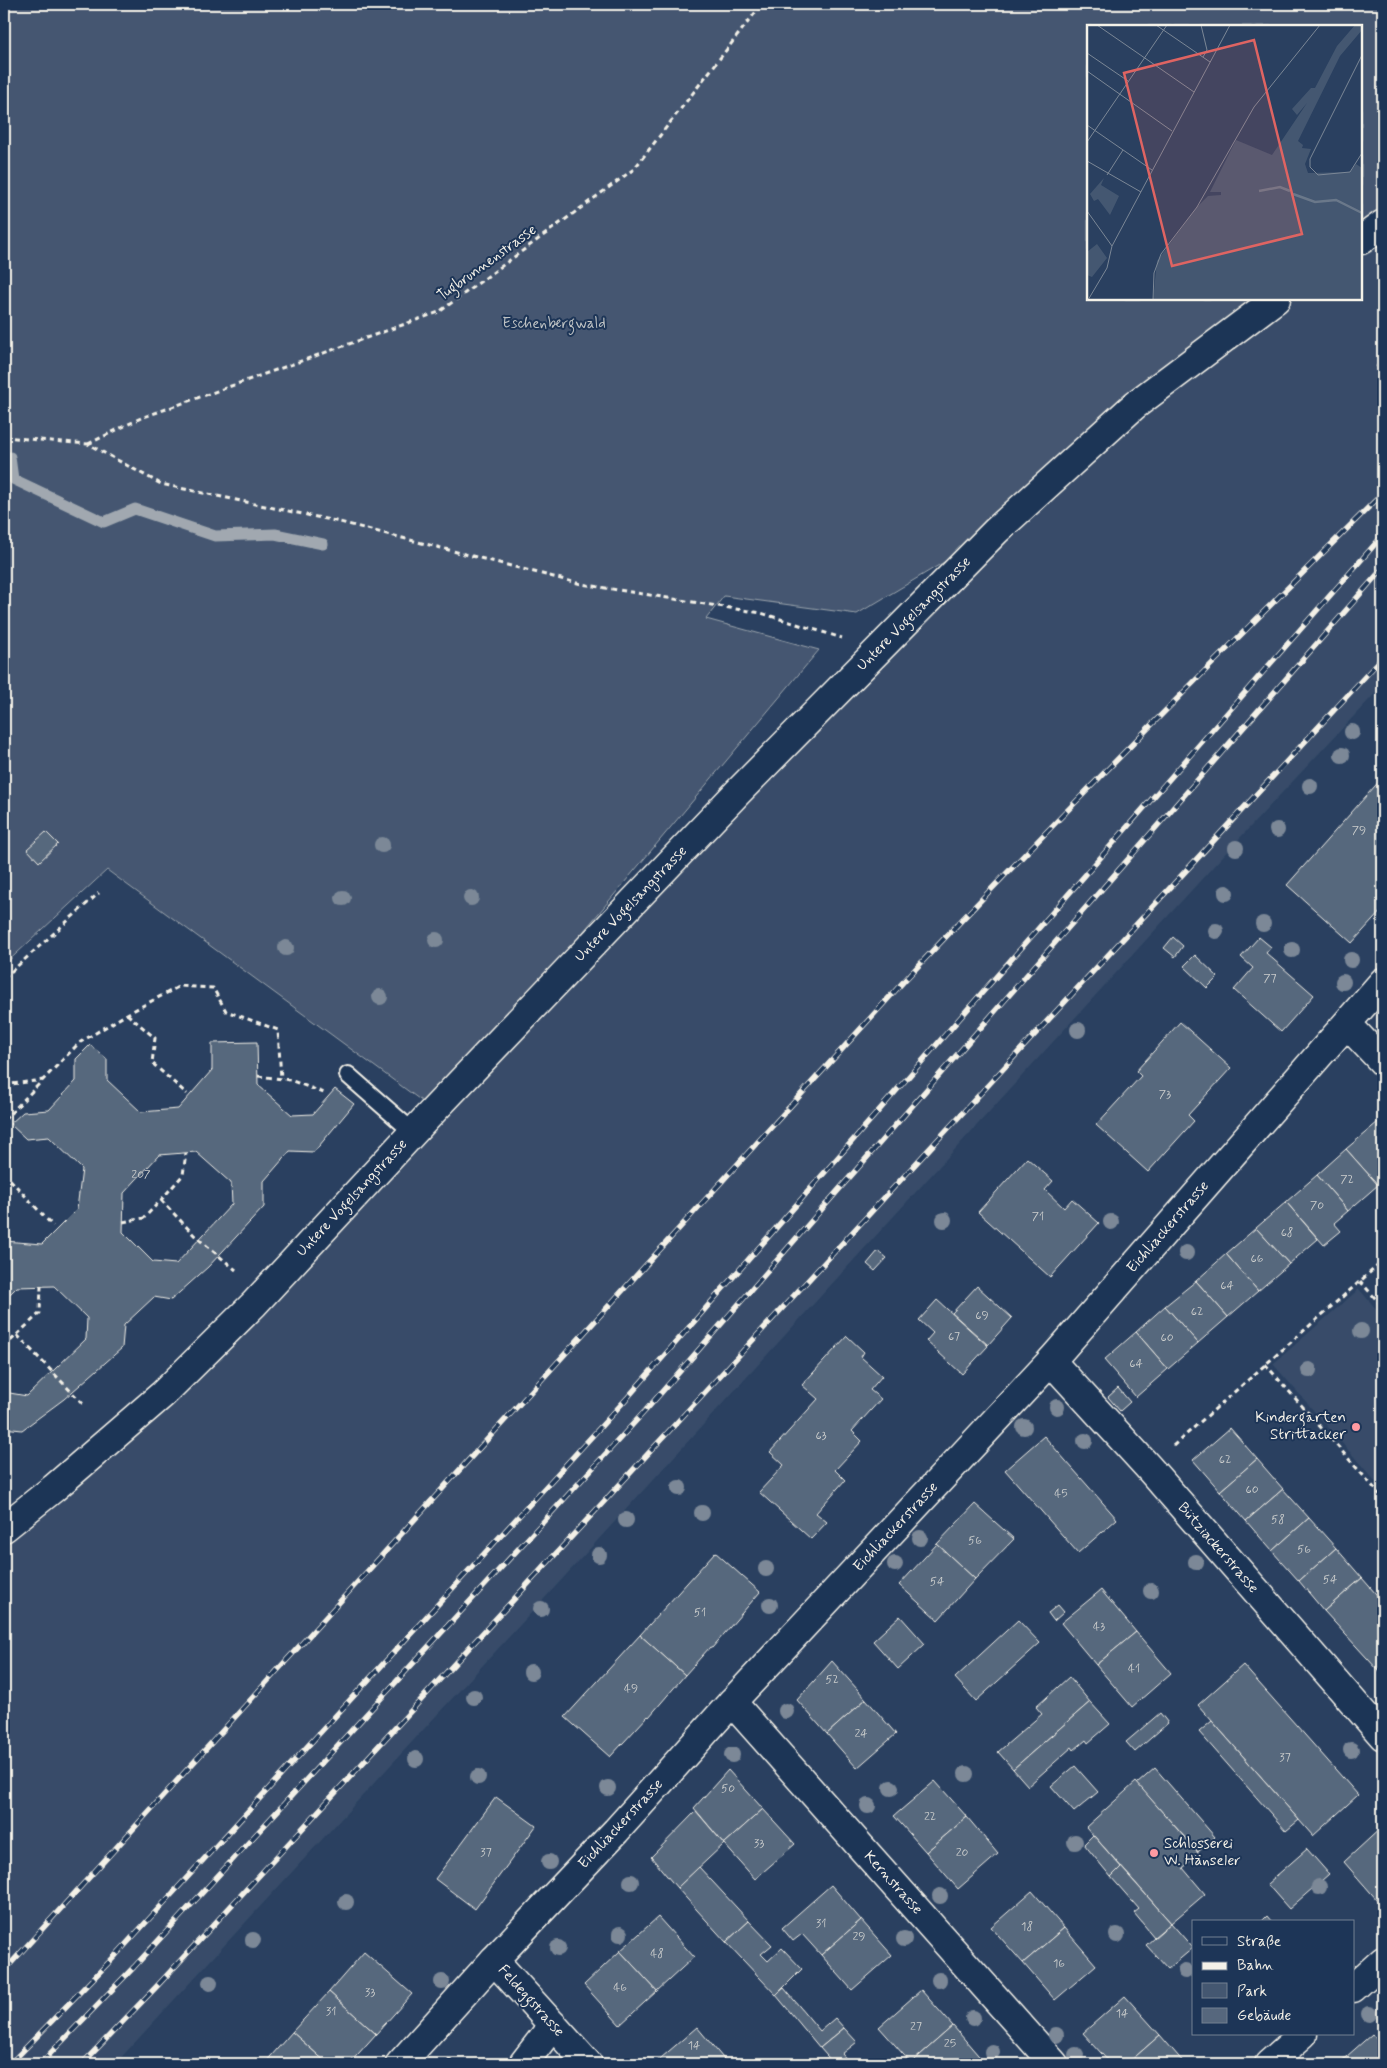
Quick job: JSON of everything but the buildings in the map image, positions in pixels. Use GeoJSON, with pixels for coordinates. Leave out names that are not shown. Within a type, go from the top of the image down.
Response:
{"type":"FeatureCollection","features":[{"type":"Feature","properties":{"kind":"street"},"geometry":{"type":"LineString","coordinates":[[1362,239],[1383,224]]}},
{"type":"Feature","properties":{"kind":"street","name":"Untere Vogelsangstrasse"},"geometry":{"type":"LineString","coordinates":[[4,1528],[54,1488],[170,1387],[254,1304],[413,1132],[730,800],[996,531],[1135,405],[1275,300]]}},
{"type":"Feature","properties":{"kind":"street","name":"Eichliackerstrasse"},"geometry":{"type":"LineString","coordinates":[[400,2064],[494,1960],[616,1831],[732,1702],[1051,1361],[1383,982]]}},
{"type":"Feature","properties":{"kind":"street"},"geometry":{"type":"LineString","coordinates":[[1347,1024],[1383,1062]]}},
{"type":"Feature","properties":{"kind":"street","name":"Bütziackerstrasse"},"geometry":{"type":"LineString","coordinates":[[1051,1361],[1148,1467],[1383,1736]]}},
{"type":"Feature","properties":{"kind":"street","name":"Kernstrasse"},"geometry":{"type":"LineString","coordinates":[[732,1702],[1054,2064]]}},
{"type":"Feature","properties":{"kind":"street","name":"Feldeggstrasse"},"geometry":{"type":"LineString","coordinates":[[494,1960],[588,2064]]}},
{"type":"Feature","properties":{"kind":"street"},"geometry":{"type":"LineString","coordinates":[[523,2064],[553,2025]]}},
{"type":"Feature","properties":{"kind":"street"},"geometry":{"type":"LineString","coordinates":[[1269,2064],[1300,2036]]}},
{"type":"Feature","properties":{"kind":"lane"},"geometry":{"type":"LineString","coordinates":[[348,1075],[413,1132]]}},
{"type":"Feature","properties":{"kind":"path","name":"Tugbrunnenstrasse"},"geometry":{"type":"LineString","coordinates":[[88,444],[141,418],[439,312],[634,169],[762,4]]}},
{"type":"Feature","properties":{"kind":"path"},"geometry":{"type":"LineString","coordinates":[[4,437],[88,444],[161,484],[340,522],[581,584],[761,613],[844,638],[872,657]]}},
{"type":"Feature","properties":{"kind":"path"},"geometry":{"type":"LineString","coordinates":[[4,978],[99,893]]}},
{"type":"Feature","properties":{"kind":"path"},"geometry":{"type":"LineString","coordinates":[[4,1120],[79,1043],[180,986],[213,988],[226,1011],[278,1030],[281,1078]]}},
{"type":"Feature","properties":{"kind":"path"},"geometry":{"type":"LineString","coordinates":[[128,1014],[155,1038],[152,1063],[187,1094]]}},
{"type":"Feature","properties":{"kind":"path"},"geometry":{"type":"LineString","coordinates":[[258,1076],[281,1078],[322,1091]]}},
{"type":"Feature","properties":{"kind":"path"},"geometry":{"type":"LineString","coordinates":[[4,1085],[43,1080]]}},
{"type":"Feature","properties":{"kind":"path"},"geometry":{"type":"LineString","coordinates":[[123,1222],[144,1218],[161,1200],[183,1175],[186,1153]]}},
{"type":"Feature","properties":{"kind":"path"},"geometry":{"type":"LineString","coordinates":[[4,1173],[53,1226]]}},
{"type":"Feature","properties":{"kind":"path"},"geometry":{"type":"LineString","coordinates":[[161,1200],[196,1237],[236,1270]]}},
{"type":"Feature","properties":{"kind":"path"},"geometry":{"type":"LineString","coordinates":[[1148,1467],[1383,1261]]}},
{"type":"Feature","properties":{"kind":"path"},"geometry":{"type":"LineString","coordinates":[[1360,1281],[1383,1307]]}},
{"type":"Feature","properties":{"kind":"path"},"geometry":{"type":"LineString","coordinates":[[4,1347],[40,1313],[41,1286]]}},
{"type":"Feature","properties":{"kind":"path"},"geometry":{"type":"LineString","coordinates":[[17,1334],[84,1405]]}},
{"type":"Feature","properties":{"kind":"path"},"geometry":{"type":"LineString","coordinates":[[1266,1364],[1383,1498]]}},
{"type":"Feature","properties":{"kind":"shaded area"},"geometry":{"type":"Polygon","coordinates":[[[1383,224],[1383,685],[1221,858],[566,1575],[115,2064],[4,2064],[4,1528],[54,1488],[872,657],[1275,300],[1362,300],[1362,239],[1383,224]]]}},
{"type":"Feature","properties":{"kind":"shaded area","name":"Kindergarten Strittacker"},"geometry":{"type":"Polygon","coordinates":[[[1359,1289],[1383,1317],[1383,1490],[1273,1364],[1359,1289]]]}},
{"type":"Feature","properties":{"kind":"green space","name":"Eschenbergwald"},"geometry":{"type":"Polygon","coordinates":[[[4,4],[1383,4],[1383,209],[1362,222],[1362,25],[1087,25],[1087,300],[1249,300],[996,531],[857,614],[724,596],[706,619],[819,650],[434,1110],[107,870],[4,965],[4,4]]]}},
{"type":"Feature","properties":{"kind":"waterway"},"geometry":{"type":"LineString","coordinates":[[10,457],[13,479],[104,522],[135,509],[215,536],[275,534],[323,544]]}},
{"type":"Feature","properties":{"kind":"railway"},"geometry":{"type":"LineString","coordinates":[[4,1971],[905,980],[1082,795],[1383,493]]}},
{"type":"Feature","properties":{"kind":"railway"},"geometry":{"type":"LineString","coordinates":[[10,2064],[116,1955],[628,1397],[1383,535]]}},
{"type":"Feature","properties":{"kind":"railway"},"geometry":{"type":"LineString","coordinates":[[40,2064],[134,1967],[646,1410],[1383,568]]}},
{"type":"Feature","properties":{"kind":"railway"},"geometry":{"type":"LineString","coordinates":[[82,2064],[158,1985],[1383,657]]}},
{"type":"Feature","properties":{"kind":"place","name":"Kindergarten Strittacker"},"geometry":{"type":"Point","coordinates":[1356,1427]}},
{"type":"Feature","properties":{"kind":"place","name":"Schlosserei W. Hänseler"},"geometry":{"type":"Point","coordinates":[1154,1853]}}]}
